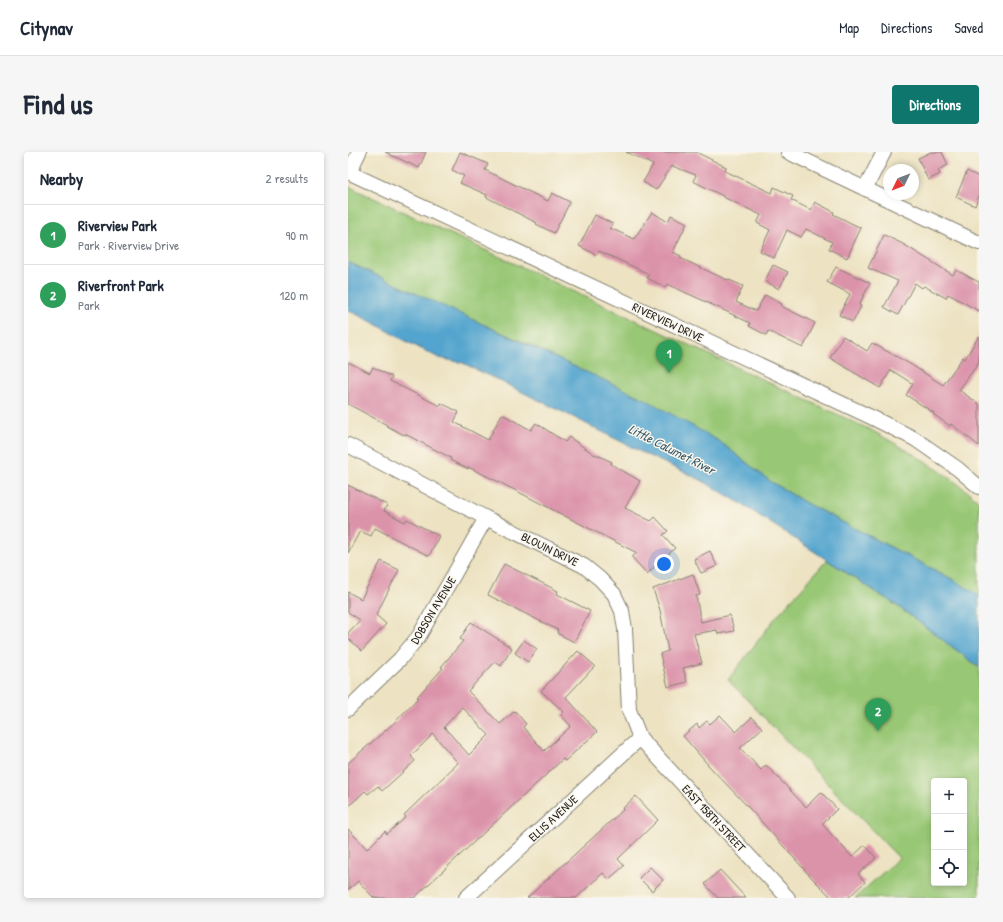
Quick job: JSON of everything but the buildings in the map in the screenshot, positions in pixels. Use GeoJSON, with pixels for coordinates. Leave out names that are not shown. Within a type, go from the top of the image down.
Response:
{"type":"FeatureCollection","features":[{"type":"Feature","properties":{"kind":"street"},"geometry":{"type":"LineString","coordinates":[[349,172],[359,152]]}},
{"type":"Feature","properties":{"kind":"street"},"geometry":{"type":"LineString","coordinates":[[788,152],[979,243]]}},
{"type":"Feature","properties":{"kind":"street"},"geometry":{"type":"LineString","coordinates":[[865,189],[884,152]]}},
{"type":"Feature","properties":{"kind":"street","name":"RIVERVIEW DRIVE"},"geometry":{"type":"LineString","coordinates":[[349,172],[873,418],[914,439],[958,469],[979,487]]}},
{"type":"Feature","properties":{"kind":"street","name":"BLOUIN DRIVE"},"geometry":{"type":"LineString","coordinates":[[348,445],[486,518],[584,566],[600,579],[614,594],[622,611],[625,629],[629,710],[640,738]]}},
{"type":"Feature","properties":{"kind":"street","name":"DOBSON AVENUE"},"geometry":{"type":"LineString","coordinates":[[348,709],[400,659],[419,636],[486,518]]}},
{"type":"Feature","properties":{"kind":"street","name":"ELLIS AVENUE"},"geometry":{"type":"LineString","coordinates":[[466,898],[640,738]]}},
{"type":"Feature","properties":{"kind":"street","name":"EAST 158TH STREET"},"geometry":{"type":"LineString","coordinates":[[640,738],[788,898]]}},
{"type":"Feature","properties":{"kind":"green space"},"geometry":{"type":"Polygon","coordinates":[[[348,186],[871,430],[927,462],[979,501],[979,595],[952,579],[806,503],[770,481],[719,441],[532,346],[397,286],[348,262],[348,186]]]}},
{"type":"Feature","properties":{"kind":"green space"},"geometry":{"type":"Polygon","coordinates":[[[827,560],[896,605],[979,667],[979,898],[855,898],[899,858],[728,680],[776,617],[827,560]]]}},
{"type":"Feature","properties":{"kind":"water","name":"Little Calumet River"},"geometry":{"type":"Polygon","coordinates":[[[348,262],[645,399],[719,441],[770,481],[806,503],[952,579],[979,595],[979,667],[896,605],[740,503],[701,480],[645,454],[463,363],[439,358],[348,310],[348,262]]]}},
{"type":"Feature","properties":{"kind":"place","name":"Riverview Park"},"geometry":{"type":"Point","coordinates":[669,373]}},
{"type":"Feature","properties":{"kind":"place","name":"Riverfront Park"},"geometry":{"type":"Point","coordinates":[878,731]}}]}
